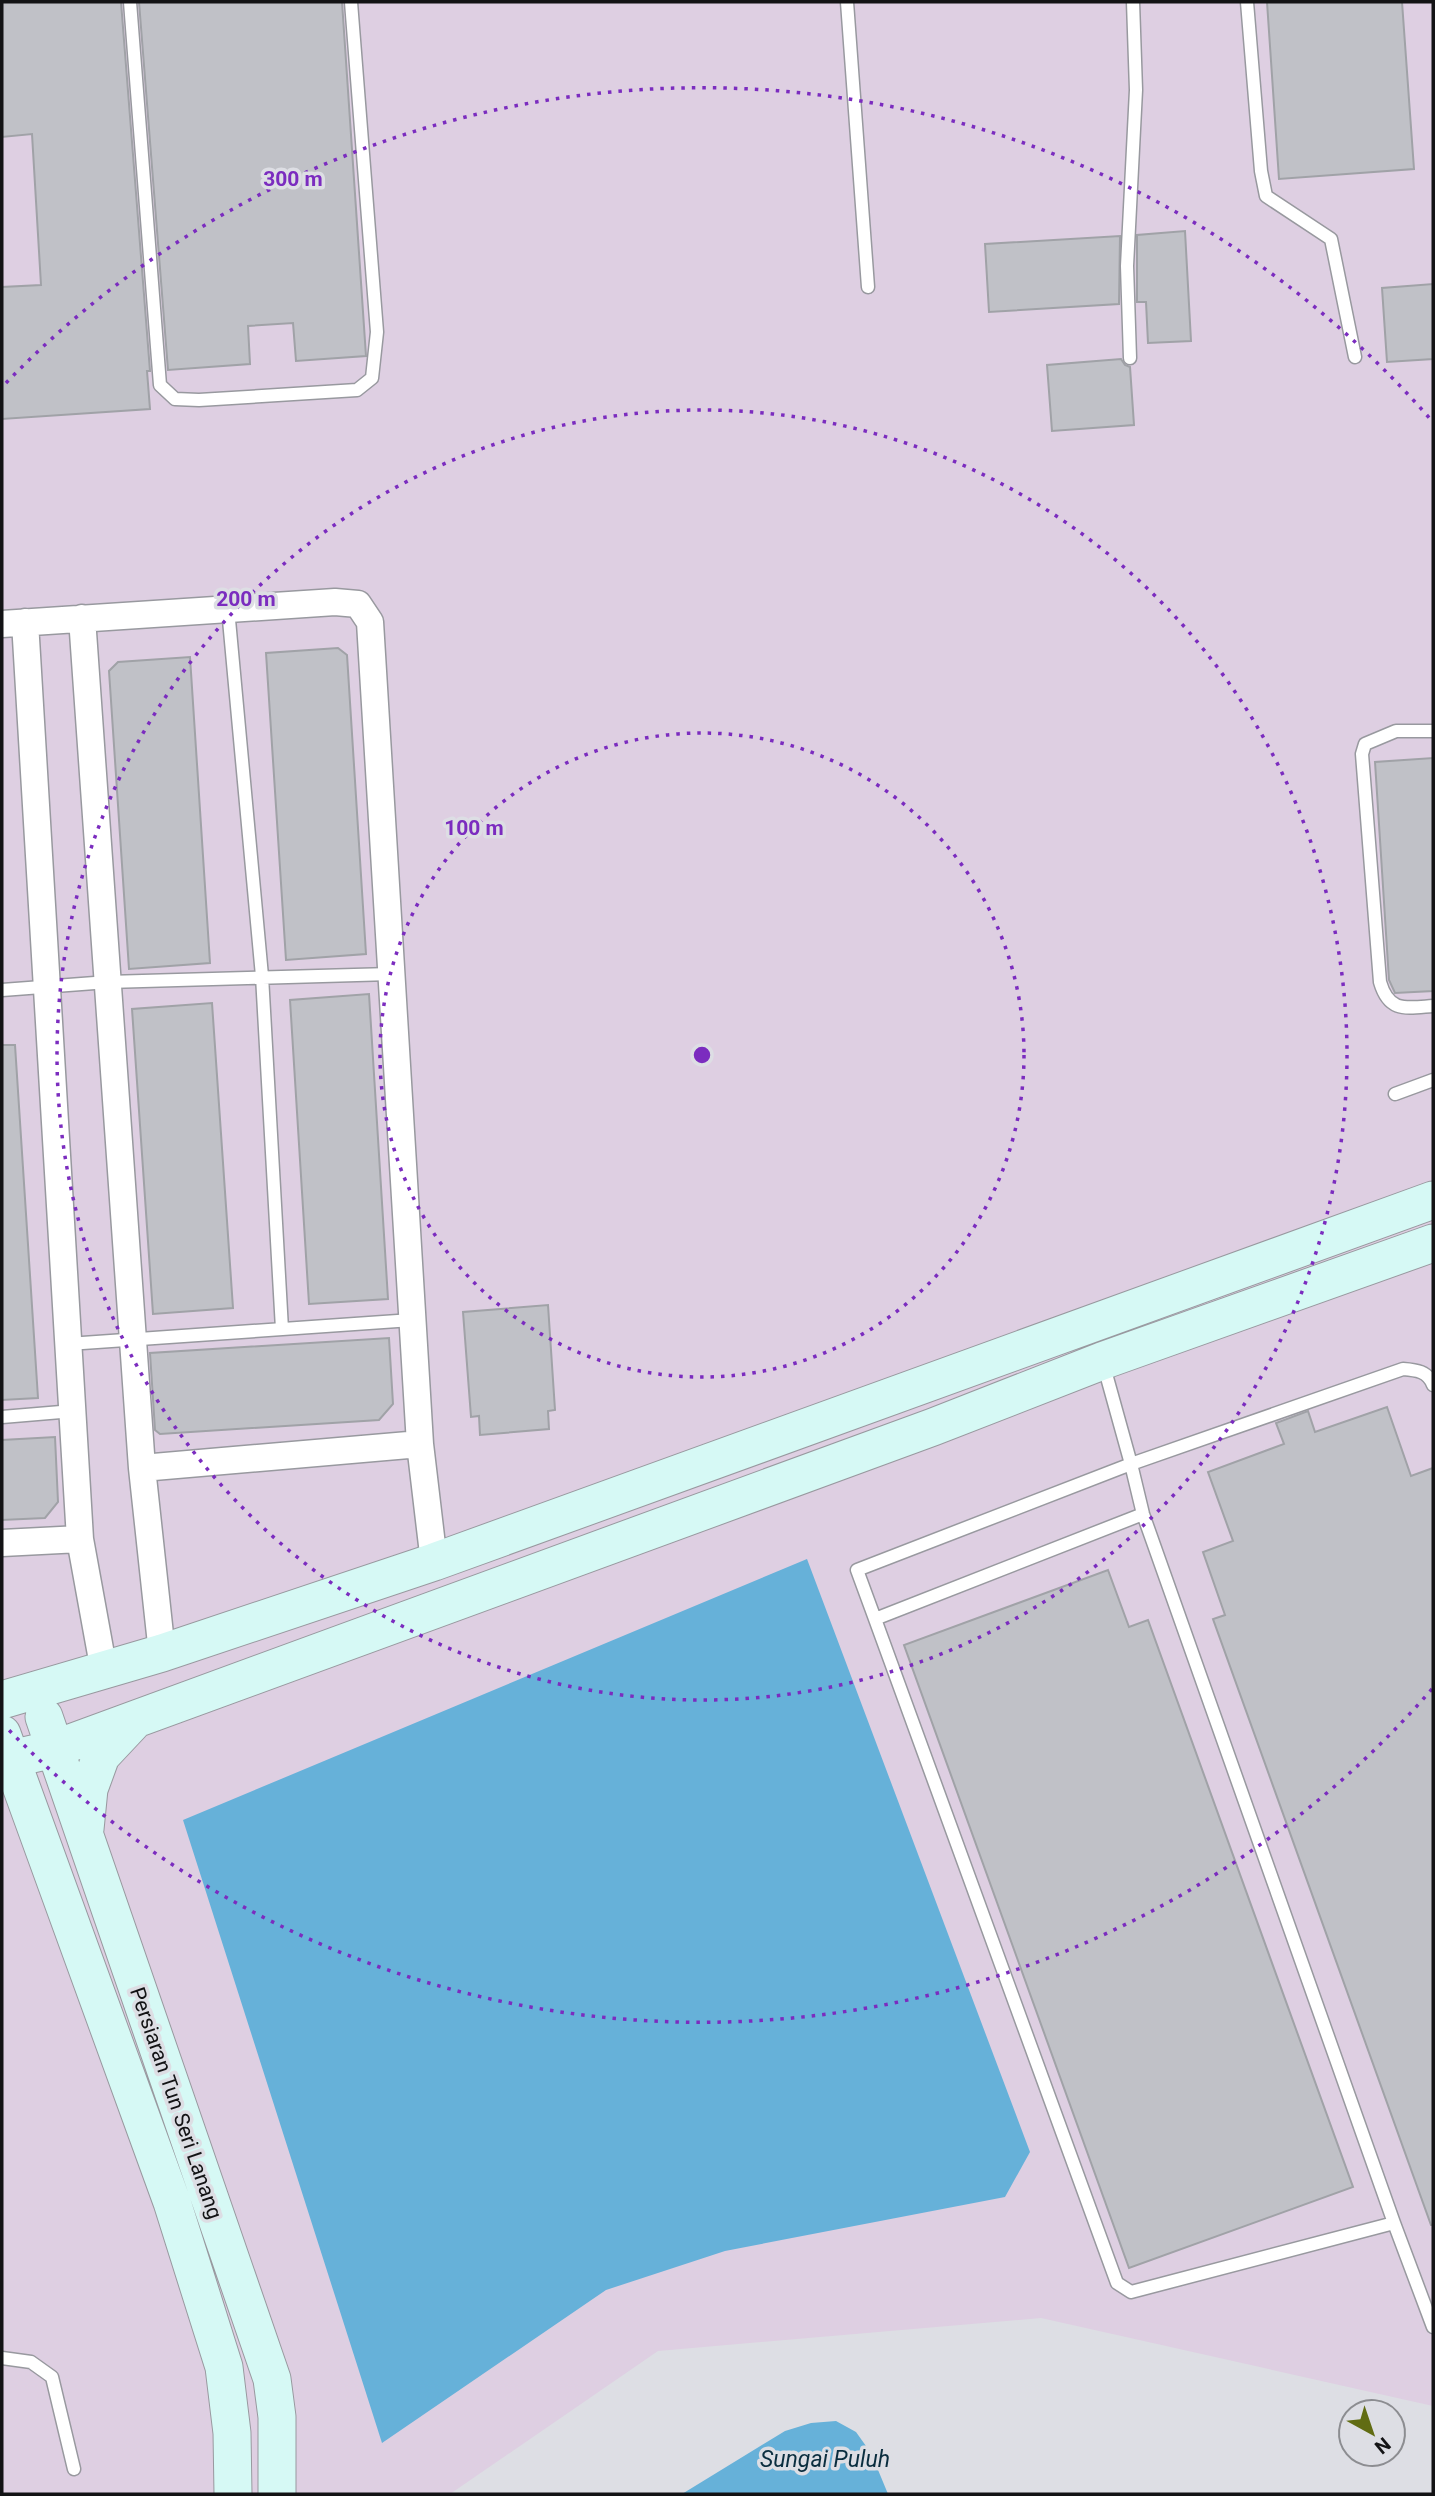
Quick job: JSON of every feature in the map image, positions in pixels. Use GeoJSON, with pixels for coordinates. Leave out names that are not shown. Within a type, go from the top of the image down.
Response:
{"type":"FeatureCollection","features":[{"type":"Feature","properties":{"kind":"street"},"geometry":{"type":"LineString","coordinates":[[104,1671],[80,1539],[47,985],[13,623],[347,603],[358,604],[370,622],[420,1444],[434,1562]]}},
{"type":"Feature","properties":{"kind":"street"},"geometry":{"type":"LineString","coordinates":[[82,618],[142,1468],[172,1650]]}},
{"type":"Feature","properties":{"kind":"street"},"geometry":{"type":"LineString","coordinates":[[2,1700],[172,1650],[434,1562],[1433,1200]]}},
{"type":"Feature","properties":{"kind":"street"},"geometry":{"type":"LineString","coordinates":[[4,1746],[49,1733],[135,1719],[933,1427],[1102,1361],[1433,1243]]}},
{"type":"Feature","properties":{"kind":"street"},"geometry":{"type":"LineString","coordinates":[[919,1387],[933,1427]]}},
{"type":"Feature","properties":{"kind":"street"},"geometry":{"type":"LineString","coordinates":[[142,1468],[420,1444]]}},
{"type":"Feature","properties":{"kind":"street"},"geometry":{"type":"LineString","coordinates":[[2,1543],[80,1539]]}},
{"type":"Feature","properties":{"kind":"street"},"geometry":{"type":"LineString","coordinates":[[49,1733],[172,1650]]}},
{"type":"Feature","properties":{"kind":"street"},"geometry":{"type":"LineString","coordinates":[[84,1836],[89,1789],[101,1756],[135,1719]]}},
{"type":"Feature","properties":{"kind":"street","name":"Persiaran Tun Seri Lanang"},"geometry":{"type":"LineString","coordinates":[[49,1733],[272,2379],[277,2417],[277,2494]]}},
{"type":"Feature","properties":{"kind":"street","name":"Persiaran Tun Seri Lanang"},"geometry":{"type":"LineString","coordinates":[[4,1746],[172,2202],[224,2367],[232,2433],[233,2494]]}},
{"type":"Feature","properties":{"kind":"street"},"geometry":{"type":"LineString","coordinates":[[2,1809],[41,1844]]}},
{"type":"Feature","properties":{"kind":"lane"},"geometry":{"type":"LineString","coordinates":[[130,2],[160,385],[175,399],[199,400],[358,390],[372,378],[377,332],[351,2]]}},
{"type":"Feature","properties":{"kind":"lane"},"geometry":{"type":"LineString","coordinates":[[847,2],[868,287]]}},
{"type":"Feature","properties":{"kind":"lane"},"geometry":{"type":"LineString","coordinates":[[1129,358],[1127,266],[1136,90],[1133,2]]}},
{"type":"Feature","properties":{"kind":"lane"},"geometry":{"type":"LineString","coordinates":[[1247,2],[1261,171],[1266,196],[1331,239],[1354,357]]}},
{"type":"Feature","properties":{"kind":"lane"},"geometry":{"type":"LineString","coordinates":[[228,609],[261,976],[282,1329]]}},
{"type":"Feature","properties":{"kind":"lane"},"geometry":{"type":"LineString","coordinates":[[1433,732],[1396,731],[1365,744],[1362,754],[1380,982],[1389,1002],[1406,1008],[1433,1006]]}},
{"type":"Feature","properties":{"kind":"lane"},"geometry":{"type":"LineString","coordinates":[[2,990],[108,982],[391,974]]}},
{"type":"Feature","properties":{"kind":"lane"},"geometry":{"type":"LineString","coordinates":[[1395,1094],[1433,1080]]}},
{"type":"Feature","properties":{"kind":"lane"},"geometry":{"type":"LineString","coordinates":[[68,1344],[412,1320]]}},
{"type":"Feature","properties":{"kind":"lane"},"geometry":{"type":"LineString","coordinates":[[1102,1361],[1143,1514],[1433,2327]]}},
{"type":"Feature","properties":{"kind":"lane"},"geometry":{"type":"LineString","coordinates":[[1394,2223],[1130,2292],[1117,2283],[857,1570],[1131,1464],[1403,1369],[1418,1370],[1431,1378],[1433,1385]]}},
{"type":"Feature","properties":{"kind":"lane"},"geometry":{"type":"LineString","coordinates":[[2,1417],[73,1410]]}},
{"type":"Feature","properties":{"kind":"lane"},"geometry":{"type":"LineString","coordinates":[[876,1619],[1143,1514]]}},
{"type":"Feature","properties":{"kind":"lane"},"geometry":{"type":"LineString","coordinates":[[2,2358],[31,2362],[52,2377],[74,2469]]}},
{"type":"Feature","properties":{"kind":"shaded area"},"geometry":{"type":"Polygon","coordinates":[[[2,2],[1433,2],[1433,2406],[1407,2398],[1041,2318],[658,2351],[450,2494],[2,2494],[2,2]]]}},
{"type":"Feature","properties":{"kind":"water"},"geometry":{"type":"Polygon","coordinates":[[[807,1559],[1030,2152],[1005,2197],[725,2251],[606,2290],[382,2443],[183,1820],[807,1559]]]}},
{"type":"Feature","properties":{"kind":"water","name":"Sungai Puluh"},"geometry":{"type":"Polygon","coordinates":[[[836,2421],[856,2432],[871,2453],[888,2494],[682,2494],[785,2431],[811,2423],[836,2421]]]}},
{"type":"Feature","properties":{"kind":"building"},"geometry":{"type":"Polygon","coordinates":[[[2,2],[121,2],[150,371],[147,371],[150,409],[2,419],[2,287],[41,285],[32,134],[2,137],[2,2]]]}},
{"type":"Feature","properties":{"kind":"building"},"geometry":{"type":"Polygon","coordinates":[[[139,2],[342,2],[366,356],[296,361],[293,323],[248,326],[250,364],[168,370],[139,2]]]}},
{"type":"Feature","properties":{"kind":"building"},"geometry":{"type":"Polygon","coordinates":[[[1267,2],[1402,2],[1414,169],[1279,179],[1267,2]]]}},
{"type":"Feature","properties":{"kind":"building"},"geometry":{"type":"Polygon","coordinates":[[[1185,231],[1191,341],[1148,343],[1146,302],[1137,302],[1137,235],[1185,231]]]}},
{"type":"Feature","properties":{"kind":"building"},"geometry":{"type":"Polygon","coordinates":[[[1120,236],[1119,304],[989,312],[985,244],[1120,236]]]}},
{"type":"Feature","properties":{"kind":"building"},"geometry":{"type":"Polygon","coordinates":[[[1433,284],[1433,359],[1387,362],[1382,288],[1433,284]]]}},
{"type":"Feature","properties":{"kind":"building"},"geometry":{"type":"Polygon","coordinates":[[[1121,359],[1130,367],[1134,425],[1052,431],[1047,365],[1121,359]]]}},
{"type":"Feature","properties":{"kind":"building"},"geometry":{"type":"Polygon","coordinates":[[[338,648],[347,655],[366,954],[286,960],[266,653],[338,648]]]}},
{"type":"Feature","properties":{"kind":"building"},"geometry":{"type":"Polygon","coordinates":[[[190,657],[210,963],[129,969],[109,671],[118,662],[190,657]]]}},
{"type":"Feature","properties":{"kind":"building"},"geometry":{"type":"Polygon","coordinates":[[[1433,758],[1433,991],[1395,993],[1389,980],[1375,762],[1433,758]]]}},
{"type":"Feature","properties":{"kind":"building"},"geometry":{"type":"Polygon","coordinates":[[[369,994],[388,1299],[309,1304],[290,1000],[369,994]]]}},
{"type":"Feature","properties":{"kind":"building"},"geometry":{"type":"Polygon","coordinates":[[[212,1003],[233,1308],[153,1314],[132,1009],[212,1003]]]}},
{"type":"Feature","properties":{"kind":"building"},"geometry":{"type":"Polygon","coordinates":[[[2,1045],[15,1045],[38,1398],[2,1400],[2,1045]]]}},
{"type":"Feature","properties":{"kind":"building"},"geometry":{"type":"Polygon","coordinates":[[[548,1305],[555,1410],[548,1411],[549,1429],[480,1435],[479,1416],[471,1417],[463,1312],[548,1305]]]}},
{"type":"Feature","properties":{"kind":"building"},"geometry":{"type":"Polygon","coordinates":[[[389,1338],[393,1404],[379,1420],[160,1434],[155,1430],[150,1353],[389,1338]]]}},
{"type":"Feature","properties":{"kind":"building"},"geometry":{"type":"Polygon","coordinates":[[[1387,1407],[1411,1476],[1433,1468],[1433,2225],[1213,1619],[1225,1615],[1203,1552],[1233,1541],[1208,1472],[1284,1444],[1276,1423],[1308,1411],[1315,1432],[1387,1407]]]}},
{"type":"Feature","properties":{"kind":"building"},"geometry":{"type":"Polygon","coordinates":[[[55,1437],[58,1502],[45,1518],[2,1520],[2,1440],[55,1437]]]}},
{"type":"Feature","properties":{"kind":"building"},"geometry":{"type":"Polygon","coordinates":[[[1108,1570],[1129,1627],[1148,1620],[1353,2187],[1129,2268],[904,1645],[1108,1570]]]}}]}
